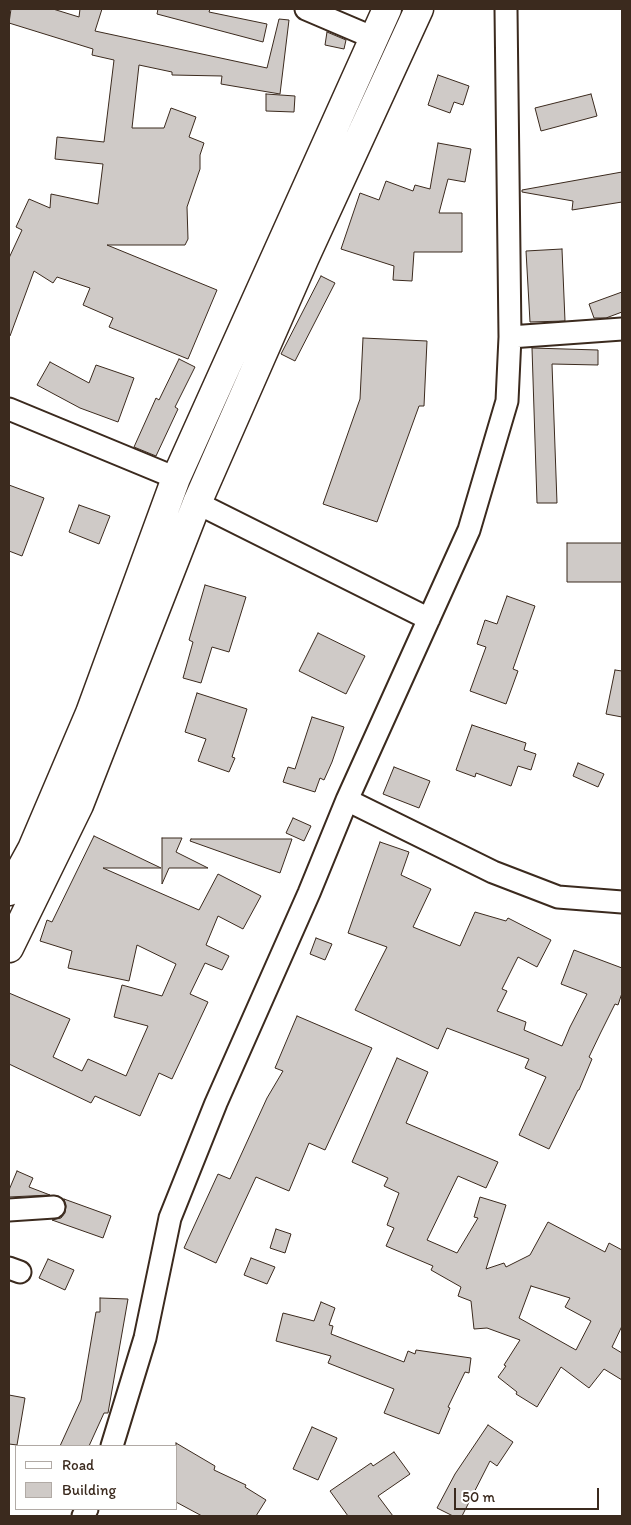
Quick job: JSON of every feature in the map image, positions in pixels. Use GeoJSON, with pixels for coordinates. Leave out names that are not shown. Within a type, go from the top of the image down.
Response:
{"type":"FeatureCollection","features":[{"type":"Feature","properties":{"kind":"main road"},"geometry":{"type":"LineString","coordinates":[[9,891],[32,849],[90,713],[176,478],[387,9]]}},
{"type":"Feature","properties":{"kind":"main road"},"geometry":{"type":"LineString","coordinates":[[9,948],[79,805],[197,503],[305,257],[420,9]]}},
{"type":"Feature","properties":{"kind":"street"},"geometry":{"type":"LineString","coordinates":[[306,9],[374,38]]}},
{"type":"Feature","properties":{"kind":"street"},"geometry":{"type":"LineString","coordinates":[[112,1445],[145,1338],[170,1218],[216,1104],[309,894],[347,800],[469,530],[507,401],[510,337],[506,9]]}},
{"type":"Feature","properties":{"kind":"street"},"geometry":{"type":"LineString","coordinates":[[510,337],[622,329]]}},
{"type":"Feature","properties":{"kind":"street"},"geometry":{"type":"LineString","coordinates":[[9,409],[176,478]]}},
{"type":"Feature","properties":{"kind":"street"},"geometry":{"type":"LineString","coordinates":[[197,503],[429,618]]}},
{"type":"Feature","properties":{"kind":"street"},"geometry":{"type":"LineString","coordinates":[[347,800],[493,872],[558,897],[622,902]]}},
{"type":"Feature","properties":{"kind":"street"},"geometry":{"type":"LineString","coordinates":[[9,1210],[54,1208]]}},
{"type":"Feature","properties":{"kind":"building"},"geometry":{"type":"Polygon","coordinates":[[[11,9],[53,9],[79,17],[80,9],[102,9],[95,31],[267,68],[279,19],[289,20],[280,94],[221,84],[222,76],[172,75],[172,72],[139,65],[132,128],[164,128],[171,108],[196,117],[189,137],[204,143],[200,155],[200,169],[187,207],[188,239],[185,245],[107,245],[217,290],[188,359],[109,327],[113,318],[83,305],[90,288],[57,277],[53,283],[34,271],[9,335],[9,258],[22,230],[16,227],[29,199],[50,208],[51,194],[98,204],[103,164],[55,159],[57,137],[104,142],[114,60],[92,55],[93,49],[9,23],[11,9]]]}},
{"type":"Feature","properties":{"kind":"building"},"geometry":{"type":"Polygon","coordinates":[[[158,9],[210,9],[209,12],[267,24],[263,42],[157,14],[158,9]]]}},
{"type":"Feature","properties":{"kind":"building"},"geometry":{"type":"Polygon","coordinates":[[[327,32],[346,40],[344,49],[325,45],[327,32]]]}},
{"type":"Feature","properties":{"kind":"building"},"geometry":{"type":"Polygon","coordinates":[[[438,75],[469,86],[463,105],[454,102],[450,113],[428,105],[438,75]]]}},
{"type":"Feature","properties":{"kind":"building"},"geometry":{"type":"Polygon","coordinates":[[[266,94],[295,96],[294,112],[266,111],[266,94]]]}},
{"type":"Feature","properties":{"kind":"building"},"geometry":{"type":"Polygon","coordinates":[[[591,94],[597,116],[541,131],[535,108],[591,94]]]}},
{"type":"Feature","properties":{"kind":"building"},"geometry":{"type":"Polygon","coordinates":[[[438,143],[471,149],[465,182],[448,179],[439,213],[462,213],[462,252],[414,252],[412,281],[393,280],[394,266],[341,249],[360,193],[379,200],[386,181],[413,191],[415,185],[430,189],[438,143]]]}},
{"type":"Feature","properties":{"kind":"building"},"geometry":{"type":"Polygon","coordinates":[[[622,172],[622,202],[572,210],[573,201],[522,192],[522,190],[622,172]]]}},
{"type":"Feature","properties":{"kind":"building"},"geometry":{"type":"Polygon","coordinates":[[[562,249],[565,321],[530,322],[526,251],[562,249]]]}},
{"type":"Feature","properties":{"kind":"building"},"geometry":{"type":"Polygon","coordinates":[[[321,276],[335,283],[295,361],[281,354],[321,276]]]}},
{"type":"Feature","properties":{"kind":"building"},"geometry":{"type":"Polygon","coordinates":[[[622,292],[622,312],[606,318],[594,318],[589,304],[622,292]]]}},
{"type":"Feature","properties":{"kind":"building"},"geometry":{"type":"Polygon","coordinates":[[[363,338],[427,341],[424,406],[419,406],[377,522],[323,504],[360,399],[363,338]]]}},
{"type":"Feature","properties":{"kind":"building"},"geometry":{"type":"Polygon","coordinates":[[[532,348],[598,350],[598,365],[552,364],[557,503],[537,503],[532,348]]]}},
{"type":"Feature","properties":{"kind":"building"},"geometry":{"type":"Polygon","coordinates":[[[179,359],[195,367],[175,407],[178,409],[156,456],[134,447],[156,398],[159,400],[179,359]]]}},
{"type":"Feature","properties":{"kind":"building"},"geometry":{"type":"Polygon","coordinates":[[[50,362],[89,383],[96,365],[134,378],[118,422],[80,408],[37,385],[50,362]]]}},
{"type":"Feature","properties":{"kind":"building"},"geometry":{"type":"Polygon","coordinates":[[[9,485],[44,498],[22,556],[9,551],[9,485]]]}},
{"type":"Feature","properties":{"kind":"building"},"geometry":{"type":"Polygon","coordinates":[[[79,505],[110,516],[99,544],[69,532],[79,505]]]}},
{"type":"Feature","properties":{"kind":"building"},"geometry":{"type":"Polygon","coordinates":[[[567,543],[622,543],[622,582],[567,582],[567,543]]]}},
{"type":"Feature","properties":{"kind":"building"},"geometry":{"type":"Polygon","coordinates":[[[205,585],[246,597],[229,652],[212,647],[201,683],[183,678],[193,642],[189,640],[205,585]]]}},
{"type":"Feature","properties":{"kind":"building"},"geometry":{"type":"Polygon","coordinates":[[[507,596],[535,606],[513,669],[518,671],[506,704],[470,691],[486,647],[477,644],[485,620],[497,624],[507,596]]]}},
{"type":"Feature","properties":{"kind":"building"},"geometry":{"type":"Polygon","coordinates":[[[318,633],[365,656],[346,694],[299,671],[318,633]]]}},
{"type":"Feature","properties":{"kind":"building"},"geometry":{"type":"Polygon","coordinates":[[[615,670],[622,671],[622,717],[606,714],[615,670]]]}},
{"type":"Feature","properties":{"kind":"building"},"geometry":{"type":"Polygon","coordinates":[[[197,693],[247,709],[232,757],[235,758],[229,772],[198,761],[206,739],[185,732],[197,693]]]}},
{"type":"Feature","properties":{"kind":"building"},"geometry":{"type":"Polygon","coordinates":[[[312,717],[344,727],[324,780],[320,778],[315,792],[283,782],[288,767],[295,769],[312,717]]]}},
{"type":"Feature","properties":{"kind":"building"},"geometry":{"type":"Polygon","coordinates":[[[472,725],[526,743],[524,750],[536,754],[531,770],[518,766],[511,786],[476,773],[475,777],[456,770],[472,725]]]}},
{"type":"Feature","properties":{"kind":"building"},"geometry":{"type":"Polygon","coordinates":[[[578,763],[604,774],[598,787],[573,776],[578,763]]]}},
{"type":"Feature","properties":{"kind":"building"},"geometry":{"type":"Polygon","coordinates":[[[394,767],[430,781],[419,808],[383,794],[394,767]]]}},
{"type":"Feature","properties":{"kind":"building"},"geometry":{"type":"Polygon","coordinates":[[[293,818],[311,826],[304,841],[286,833],[293,818]]]}},
{"type":"Feature","properties":{"kind":"building"},"geometry":{"type":"Polygon","coordinates":[[[94,836],[161,868],[103,868],[199,910],[218,874],[261,896],[243,929],[218,916],[206,945],[229,956],[222,970],[205,963],[190,994],[208,1002],[172,1079],[159,1073],[140,1116],[95,1096],[91,1103],[9,1064],[9,993],[70,1019],[53,1057],[82,1071],[88,1059],[126,1076],[148,1026],[114,1017],[122,985],[162,996],[176,964],[137,945],[129,981],[68,968],[72,951],[40,941],[47,920],[52,922],[94,836]]]}},
{"type":"Feature","properties":{"kind":"building"},"geometry":{"type":"Polygon","coordinates":[[[162,838],[182,838],[176,852],[208,868],[169,868],[162,884],[162,838]]]}},
{"type":"Feature","properties":{"kind":"building"},"geometry":{"type":"Polygon","coordinates":[[[191,839],[292,839],[280,873],[190,841],[191,839]]]}},
{"type":"Feature","properties":{"kind":"building"},"geometry":{"type":"Polygon","coordinates":[[[380,842],[409,852],[401,875],[431,889],[413,927],[460,946],[475,912],[506,921],[508,918],[551,940],[537,967],[518,957],[502,989],[507,991],[497,1011],[526,1022],[524,1030],[562,1046],[587,994],[561,984],[574,950],[622,968],[622,993],[618,1005],[615,1004],[589,1057],[592,1059],[579,1090],[549,1149],[519,1135],[546,1077],[525,1068],[529,1059],[447,1028],[438,1049],[355,1010],[387,947],[348,933],[380,842]]]}},
{"type":"Feature","properties":{"kind":"building"},"geometry":{"type":"Polygon","coordinates":[[[316,938],[332,944],[325,960],[310,954],[316,938]]]}},
{"type":"Feature","properties":{"kind":"building"},"geometry":{"type":"Polygon","coordinates":[[[297,1016],[372,1048],[325,1150],[309,1143],[289,1191],[256,1177],[216,1263],[184,1248],[218,1174],[230,1179],[267,1098],[283,1071],[275,1068],[297,1016]]]}},
{"type":"Feature","properties":{"kind":"building"},"geometry":{"type":"Polygon","coordinates":[[[397,1058],[428,1072],[406,1123],[498,1162],[486,1188],[458,1176],[427,1240],[457,1253],[478,1218],[474,1217],[480,1197],[506,1205],[486,1269],[504,1263],[506,1267],[530,1255],[548,1222],[605,1252],[609,1243],[622,1250],[622,1326],[612,1347],[622,1353],[622,1380],[604,1369],[589,1388],[561,1367],[537,1407],[516,1394],[517,1392],[498,1377],[520,1340],[487,1328],[474,1329],[471,1301],[458,1296],[461,1287],[431,1270],[433,1266],[386,1246],[394,1228],[387,1225],[399,1193],[384,1186],[388,1178],[352,1162],[397,1058]],[[531,1286],[519,1318],[576,1350],[591,1321],[565,1307],[570,1298],[531,1286]]]}},
{"type":"Feature","properties":{"kind":"building"},"geometry":{"type":"Polygon","coordinates":[[[17,1171],[33,1178],[29,1187],[50,1195],[9,1197],[9,1190],[17,1171]]]}},
{"type":"Feature","properties":{"kind":"building"},"geometry":{"type":"Polygon","coordinates":[[[64,1199],[111,1216],[103,1238],[52,1220],[61,1218],[65,1213],[64,1199]]]}},
{"type":"Feature","properties":{"kind":"building"},"geometry":{"type":"Polygon","coordinates":[[[276,1229],[291,1234],[285,1253],[270,1248],[276,1229]]]}},
{"type":"Feature","properties":{"kind":"building"},"geometry":{"type":"Polygon","coordinates":[[[251,1258],[275,1267],[267,1284],[244,1275],[251,1258]]]}},
{"type":"Feature","properties":{"kind":"building"},"geometry":{"type":"Polygon","coordinates":[[[48,1259],[74,1270],[65,1290],[39,1278],[48,1259]]]}},
{"type":"Feature","properties":{"kind":"building"},"geometry":{"type":"Polygon","coordinates":[[[100,1298],[128,1299],[108,1413],[104,1413],[89,1445],[60,1445],[81,1400],[96,1312],[100,1312],[100,1298]]]}},
{"type":"Feature","properties":{"kind":"building"},"geometry":{"type":"Polygon","coordinates":[[[321,1302],[335,1308],[329,1325],[333,1326],[331,1334],[404,1362],[408,1351],[415,1354],[416,1350],[471,1358],[469,1373],[465,1372],[448,1407],[450,1408],[439,1434],[384,1413],[394,1389],[328,1363],[331,1356],[276,1341],[283,1313],[314,1321],[321,1302]]]}},
{"type":"Feature","properties":{"kind":"building"},"geometry":{"type":"Polygon","coordinates":[[[9,1395],[25,1398],[17,1445],[9,1444],[9,1395]]]}},
{"type":"Feature","properties":{"kind":"building"},"geometry":{"type":"Polygon","coordinates":[[[488,1425],[513,1442],[497,1466],[490,1461],[462,1516],[453,1516],[437,1508],[455,1474],[488,1425]]]}},
{"type":"Feature","properties":{"kind":"building"},"geometry":{"type":"Polygon","coordinates":[[[312,1427],[337,1438],[318,1480],[293,1469],[312,1427]]]}},
{"type":"Feature","properties":{"kind":"building"},"geometry":{"type":"Polygon","coordinates":[[[176,1443],[215,1466],[214,1470],[246,1485],[245,1487],[266,1500],[256,1516],[202,1516],[178,1503],[178,1445],[176,1443]]]}},
{"type":"Feature","properties":{"kind":"building"},"geometry":{"type":"Polygon","coordinates":[[[394,1452],[410,1474],[378,1496],[393,1516],[348,1516],[330,1491],[371,1463],[373,1466],[394,1452]]]}}]}
